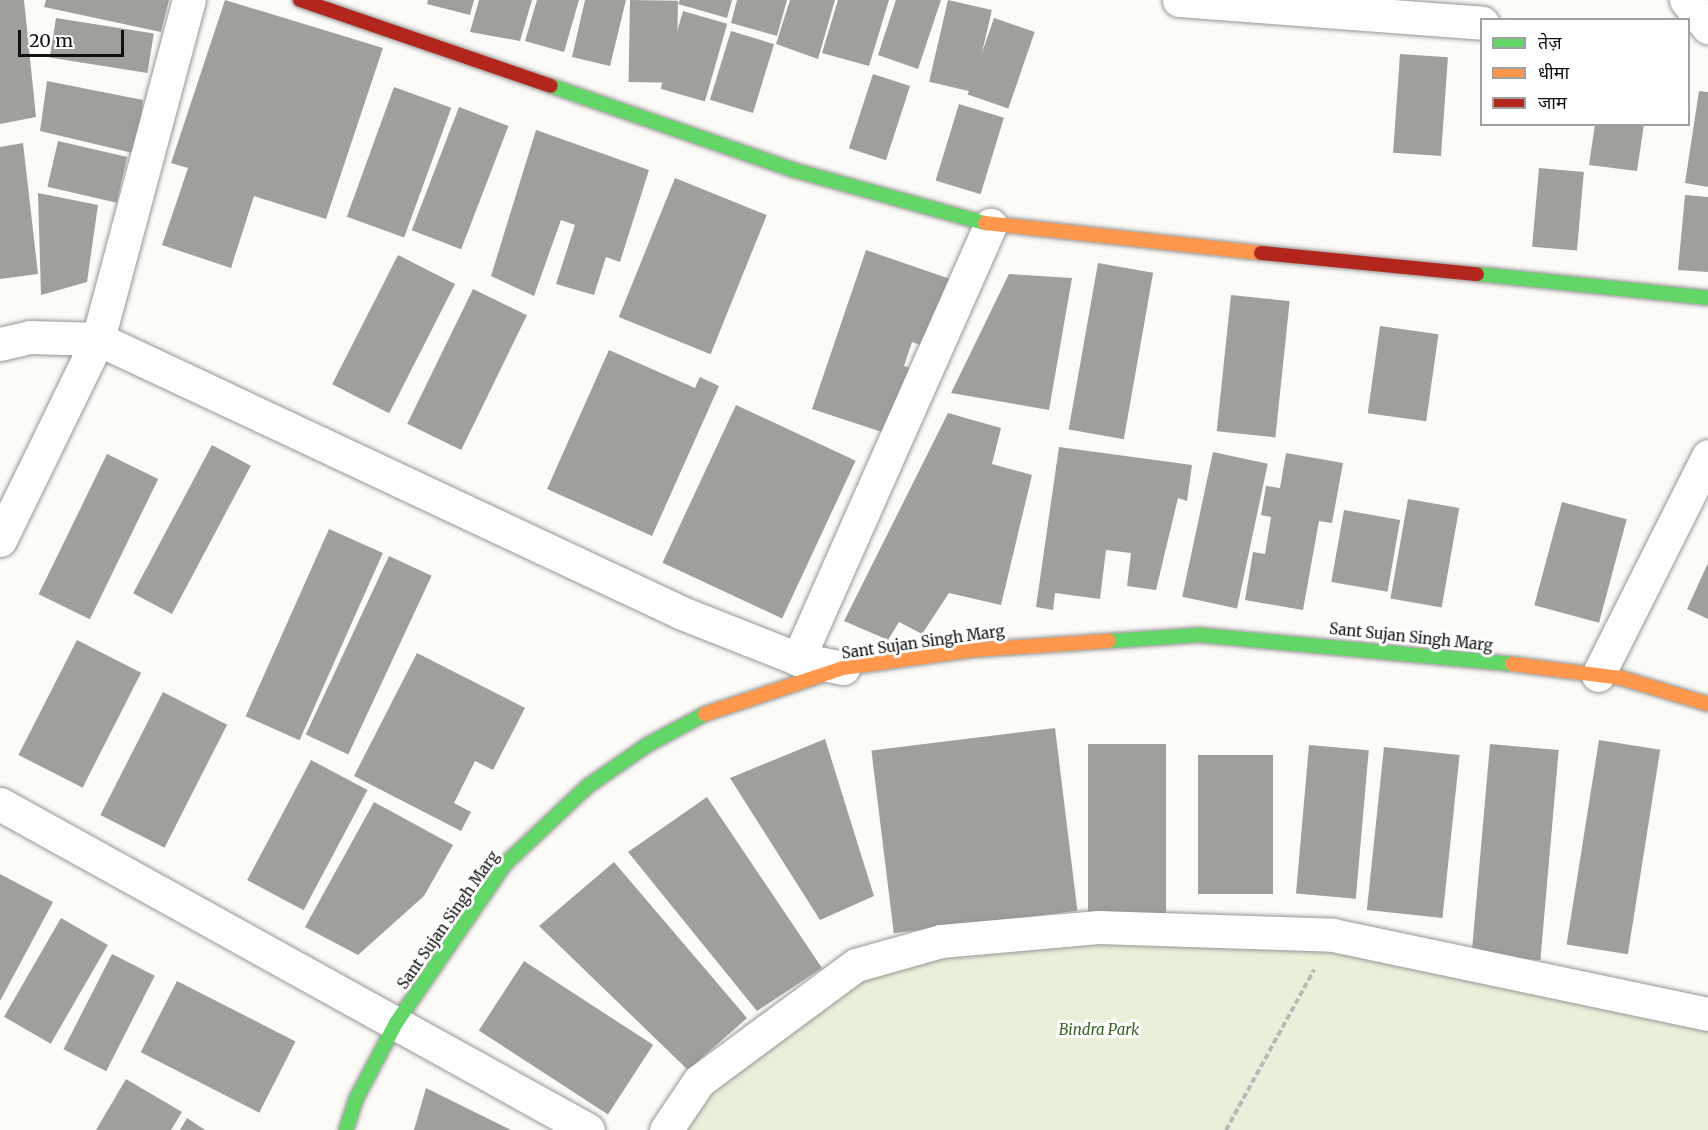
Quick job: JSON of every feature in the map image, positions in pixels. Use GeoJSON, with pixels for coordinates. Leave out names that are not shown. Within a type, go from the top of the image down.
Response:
{"type":"FeatureCollection","features":[{"type":"Feature","properties":{"kind":"street"},"geometry":{"type":"LineString","coordinates":[[0,540],[98,339],[189,0]]}},
{"type":"Feature","properties":{"kind":"street"},"geometry":{"type":"LineString","coordinates":[[300,0],[797,171],[990,225],[1708,298]]}},
{"type":"Feature","properties":{"kind":"street"},"geometry":{"type":"LineString","coordinates":[[1179,0],[1315,4],[1480,23]]}},
{"type":"Feature","properties":{"kind":"street"},"geometry":{"type":"LineString","coordinates":[[1686,0],[1708,27]]}},
{"type":"Feature","properties":{"kind":"street"},"geometry":{"type":"LineString","coordinates":[[1690,37],[1708,38]]}},
{"type":"Feature","properties":{"kind":"street"},"geometry":{"type":"LineString","coordinates":[[798,659],[990,225]]}},
{"type":"Feature","properties":{"kind":"street"},"geometry":{"type":"LineString","coordinates":[[0,344],[30,337],[98,339],[682,613],[798,659],[843,668]]}},
{"type":"Feature","properties":{"kind":"street"},"geometry":{"type":"LineString","coordinates":[[1598,675],[1708,456]]}},
{"type":"Feature","properties":{"kind":"street","name":"Sant Sujan Singh Marg"},"geometry":{"type":"LineString","coordinates":[[346,1130],[356,1099],[396,1023],[505,864],[588,786],[647,745],[706,713],[843,668],[972,650],[1199,635],[1598,675],[1708,704]]}},
{"type":"Feature","properties":{"kind":"street"},"geometry":{"type":"LineString","coordinates":[[0,804],[588,1130]]}},
{"type":"Feature","properties":{"kind":"street"},"geometry":{"type":"LineString","coordinates":[[666,1130],[699,1081],[856,965],[940,941],[1098,927],[1333,935],[1708,1014]]}},
{"type":"Feature","properties":{"kind":"path"},"geometry":{"type":"LineString","coordinates":[[1226,1130],[1333,935]]}},
{"type":"Feature","properties":{"kind":"green space","name":"Bindra Park"},"geometry":{"type":"Polygon","coordinates":[[[1333,935],[1708,1014],[1708,1130],[666,1130],[856,965],[941,941],[1333,935]]]}},
{"type":"Feature","properties":{"kind":"building"},"geometry":{"type":"Polygon","coordinates":[[[0,0],[24,0],[36,117],[0,124],[0,0]]]}},
{"type":"Feature","properties":{"kind":"building"},"geometry":{"type":"Polygon","coordinates":[[[46,0],[169,0],[161,32],[44,7],[46,0]]]}},
{"type":"Feature","properties":{"kind":"building"},"geometry":{"type":"Polygon","coordinates":[[[225,0],[383,48],[326,219],[254,196],[231,268],[162,245],[188,168],[171,163],[225,0]]]}},
{"type":"Feature","properties":{"kind":"building"},"geometry":{"type":"Polygon","coordinates":[[[428,0],[474,0],[470,15],[427,4],[428,0]]]}},
{"type":"Feature","properties":{"kind":"building"},"geometry":{"type":"Polygon","coordinates":[[[479,0],[532,0],[520,41],[470,32],[479,0]]]}},
{"type":"Feature","properties":{"kind":"building"},"geometry":{"type":"Polygon","coordinates":[[[537,0],[579,0],[564,52],[525,41],[537,0]]]}},
{"type":"Feature","properties":{"kind":"building"},"geometry":{"type":"Polygon","coordinates":[[[585,0],[626,0],[610,66],[572,57],[585,0]]]}},
{"type":"Feature","properties":{"kind":"building"},"geometry":{"type":"Polygon","coordinates":[[[630,0],[678,1],[677,83],[629,82],[630,0]]]}},
{"type":"Feature","properties":{"kind":"building"},"geometry":{"type":"Polygon","coordinates":[[[680,0],[732,0],[727,18],[678,4],[680,0]]]}},
{"type":"Feature","properties":{"kind":"building"},"geometry":{"type":"Polygon","coordinates":[[[737,0],[787,0],[777,36],[731,23],[737,0]]]}},
{"type":"Feature","properties":{"kind":"building"},"geometry":{"type":"Polygon","coordinates":[[[790,0],[835,0],[818,59],[776,44],[790,0]]]}},
{"type":"Feature","properties":{"kind":"building"},"geometry":{"type":"Polygon","coordinates":[[[838,0],[889,0],[869,66],[822,53],[838,0]]]}},
{"type":"Feature","properties":{"kind":"building"},"geometry":{"type":"Polygon","coordinates":[[[896,0],[941,0],[918,69],[878,55],[896,0]]]}},
{"type":"Feature","properties":{"kind":"building"},"geometry":{"type":"Polygon","coordinates":[[[948,0],[992,10],[973,92],[929,82],[948,0]]]}},
{"type":"Feature","properties":{"kind":"building"},"geometry":{"type":"Polygon","coordinates":[[[683,11],[727,24],[705,102],[661,89],[683,11]]]}},
{"type":"Feature","properties":{"kind":"building"},"geometry":{"type":"Polygon","coordinates":[[[56,18],[154,33],[148,73],[50,58],[56,18]]]}},
{"type":"Feature","properties":{"kind":"building"},"geometry":{"type":"Polygon","coordinates":[[[994,18],[1035,32],[1008,109],[968,95],[994,18]]]}},
{"type":"Feature","properties":{"kind":"building"},"geometry":{"type":"Polygon","coordinates":[[[731,31],[774,44],[753,113],[710,100],[731,31]]]}},
{"type":"Feature","properties":{"kind":"building"},"geometry":{"type":"Polygon","coordinates":[[[1400,54],[1448,57],[1441,156],[1393,153],[1400,54]]]}},
{"type":"Feature","properties":{"kind":"building"},"geometry":{"type":"Polygon","coordinates":[[[873,74],[910,86],[886,160],[849,148],[873,74]]]}},
{"type":"Feature","properties":{"kind":"building"},"geometry":{"type":"Polygon","coordinates":[[[47,81],[143,100],[137,154],[40,131],[47,81]]]}},
{"type":"Feature","properties":{"kind":"building"},"geometry":{"type":"Polygon","coordinates":[[[394,87],[451,108],[404,238],[347,217],[394,87]]]}},
{"type":"Feature","properties":{"kind":"building"},"geometry":{"type":"Polygon","coordinates":[[[1699,91],[1708,92],[1708,187],[1685,183],[1699,91]]]}},
{"type":"Feature","properties":{"kind":"building"},"geometry":{"type":"Polygon","coordinates":[[[959,104],[1004,118],[981,194],[936,181],[959,104]]]}},
{"type":"Feature","properties":{"kind":"building"},"geometry":{"type":"Polygon","coordinates":[[[459,107],[508,126],[461,249],[412,230],[459,107]]]}},
{"type":"Feature","properties":{"kind":"building"},"geometry":{"type":"Polygon","coordinates":[[[1595,126],[1644,126],[1637,171],[1589,165],[1595,126]]]}},
{"type":"Feature","properties":{"kind":"building"},"geometry":{"type":"Polygon","coordinates":[[[536,130],[649,170],[620,262],[606,257],[594,295],[556,284],[575,225],[561,220],[534,296],[491,276],[536,130]]]}},
{"type":"Feature","properties":{"kind":"building"},"geometry":{"type":"Polygon","coordinates":[[[58,141],[127,157],[117,203],[47,187],[58,141]]]}},
{"type":"Feature","properties":{"kind":"building"},"geometry":{"type":"Polygon","coordinates":[[[23,143],[38,274],[0,279],[0,147],[23,143]]]}},
{"type":"Feature","properties":{"kind":"building"},"geometry":{"type":"Polygon","coordinates":[[[1539,168],[1584,172],[1577,251],[1532,247],[1539,168]]]}},
{"type":"Feature","properties":{"kind":"building"},"geometry":{"type":"Polygon","coordinates":[[[675,178],[767,215],[711,354],[619,317],[675,178]]]}},
{"type":"Feature","properties":{"kind":"building"},"geometry":{"type":"Polygon","coordinates":[[[38,193],[98,205],[87,282],[41,295],[38,193]]]}},
{"type":"Feature","properties":{"kind":"building"},"geometry":{"type":"Polygon","coordinates":[[[1685,195],[1708,197],[1708,272],[1678,270],[1685,195]]]}},
{"type":"Feature","properties":{"kind":"building"},"geometry":{"type":"Polygon","coordinates":[[[866,250],[956,281],[926,347],[912,342],[904,366],[918,371],[885,433],[812,409],[866,250]]]}},
{"type":"Feature","properties":{"kind":"building"},"geometry":{"type":"Polygon","coordinates":[[[398,255],[455,284],[389,413],[332,384],[398,255]]]}},
{"type":"Feature","properties":{"kind":"building"},"geometry":{"type":"Polygon","coordinates":[[[1098,263],[1153,273],[1124,439],[1069,429],[1098,263]]]}},
{"type":"Feature","properties":{"kind":"building"},"geometry":{"type":"Polygon","coordinates":[[[1009,274],[1072,278],[1049,410],[951,393],[1009,274]]]}},
{"type":"Feature","properties":{"kind":"building"},"geometry":{"type":"Polygon","coordinates":[[[473,289],[527,315],[461,450],[407,424],[473,289]]]}},
{"type":"Feature","properties":{"kind":"building"},"geometry":{"type":"Polygon","coordinates":[[[1231,295],[1290,301],[1275,437],[1217,431],[1231,295]]]}},
{"type":"Feature","properties":{"kind":"building"},"geometry":{"type":"Polygon","coordinates":[[[1380,326],[1438,334],[1426,421],[1368,413],[1380,326]]]}},
{"type":"Feature","properties":{"kind":"building"},"geometry":{"type":"Polygon","coordinates":[[[609,350],[695,388],[700,377],[719,386],[652,536],[547,489],[609,350]]]}},
{"type":"Feature","properties":{"kind":"building"},"geometry":{"type":"Polygon","coordinates":[[[736,405],[856,461],[782,618],[662,563],[736,405]]]}},
{"type":"Feature","properties":{"kind":"building"},"geometry":{"type":"Polygon","coordinates":[[[948,413],[1001,428],[992,464],[1032,475],[1001,605],[949,593],[922,634],[899,622],[888,640],[844,621],[948,413]]]}},
{"type":"Feature","properties":{"kind":"building"},"geometry":{"type":"Polygon","coordinates":[[[212,445],[251,466],[172,614],[133,593],[212,445]]]}},
{"type":"Feature","properties":{"kind":"building"},"geometry":{"type":"Polygon","coordinates":[[[1059,447],[1192,465],[1187,501],[1178,498],[1156,590],[1127,586],[1131,553],[1106,550],[1100,599],[1055,593],[1053,610],[1036,607],[1059,447]]]}},
{"type":"Feature","properties":{"kind":"building"},"geometry":{"type":"Polygon","coordinates":[[[1213,452],[1268,464],[1237,608],[1182,597],[1213,452]]]}},
{"type":"Feature","properties":{"kind":"building"},"geometry":{"type":"Polygon","coordinates":[[[1286,453],[1343,463],[1332,523],[1319,521],[1303,610],[1245,600],[1253,552],[1265,554],[1271,517],[1261,515],[1266,486],[1280,488],[1286,453]]]}},
{"type":"Feature","properties":{"kind":"building"},"geometry":{"type":"Polygon","coordinates":[[[107,454],[158,479],[90,619],[39,594],[107,454]]]}},
{"type":"Feature","properties":{"kind":"building"},"geometry":{"type":"Polygon","coordinates":[[[1408,499],[1459,508],[1442,607],[1390,598],[1408,499]]]}},
{"type":"Feature","properties":{"kind":"building"},"geometry":{"type":"Polygon","coordinates":[[[1562,502],[1627,519],[1599,623],[1534,605],[1562,502]]]}},
{"type":"Feature","properties":{"kind":"building"},"geometry":{"type":"Polygon","coordinates":[[[1344,510],[1400,520],[1387,592],[1331,582],[1344,510]]]}},
{"type":"Feature","properties":{"kind":"building"},"geometry":{"type":"Polygon","coordinates":[[[329,529],[383,553],[300,740],[246,716],[329,529]]]}},
{"type":"Feature","properties":{"kind":"building"},"geometry":{"type":"Polygon","coordinates":[[[389,556],[432,576],[348,754],[306,735],[389,556]]]}},
{"type":"Feature","properties":{"kind":"building"},"geometry":{"type":"Polygon","coordinates":[[[1708,563],[1708,619],[1687,609],[1708,563]]]}},
{"type":"Feature","properties":{"kind":"building"},"geometry":{"type":"Polygon","coordinates":[[[77,640],[141,673],[83,788],[18,755],[77,640]]]}},
{"type":"Feature","properties":{"kind":"building"},"geometry":{"type":"Polygon","coordinates":[[[417,653],[525,708],[493,770],[475,761],[454,803],[471,812],[461,831],[354,776],[417,653]]]}},
{"type":"Feature","properties":{"kind":"building"},"geometry":{"type":"Polygon","coordinates":[[[163,692],[227,725],[165,848],[100,815],[163,692]]]}},
{"type":"Feature","properties":{"kind":"building"},"geometry":{"type":"Polygon","coordinates":[[[1055,728],[1077,911],[894,933],[871,751],[1055,728]]]}},
{"type":"Feature","properties":{"kind":"building"},"geometry":{"type":"Polygon","coordinates":[[[825,739],[874,896],[820,920],[730,778],[825,739]]]}},
{"type":"Feature","properties":{"kind":"building"},"geometry":{"type":"Polygon","coordinates":[[[1599,740],[1660,750],[1628,954],[1567,944],[1599,740]]]}},
{"type":"Feature","properties":{"kind":"building"},"geometry":{"type":"Polygon","coordinates":[[[1088,744],[1166,744],[1166,914],[1088,914],[1088,744]]]}},
{"type":"Feature","properties":{"kind":"building"},"geometry":{"type":"Polygon","coordinates":[[[1490,744],[1559,750],[1540,960],[1472,954],[1490,744]]]}},
{"type":"Feature","properties":{"kind":"building"},"geometry":{"type":"Polygon","coordinates":[[[1309,745],[1369,750],[1356,899],[1296,893],[1309,745]]]}},
{"type":"Feature","properties":{"kind":"building"},"geometry":{"type":"Polygon","coordinates":[[[1384,747],[1460,755],[1442,918],[1367,910],[1384,747]]]}},
{"type":"Feature","properties":{"kind":"building"},"geometry":{"type":"Polygon","coordinates":[[[1198,755],[1273,755],[1273,894],[1198,894],[1198,755]]]}},
{"type":"Feature","properties":{"kind":"building"},"geometry":{"type":"Polygon","coordinates":[[[311,760],[368,790],[304,910],[247,880],[311,760]]]}},
{"type":"Feature","properties":{"kind":"building"},"geometry":{"type":"Polygon","coordinates":[[[707,797],[822,968],[757,1011],[628,852],[707,797]]]}},
{"type":"Feature","properties":{"kind":"building"},"geometry":{"type":"Polygon","coordinates":[[[374,802],[453,845],[424,896],[358,955],[305,927],[374,802]]]}},
{"type":"Feature","properties":{"kind":"building"},"geometry":{"type":"Polygon","coordinates":[[[614,862],[747,1018],[688,1070],[539,926],[614,862]]]}},
{"type":"Feature","properties":{"kind":"building"},"geometry":{"type":"Polygon","coordinates":[[[0,874],[53,902],[0,1001],[0,874]]]}},
{"type":"Feature","properties":{"kind":"building"},"geometry":{"type":"Polygon","coordinates":[[[61,918],[108,945],[51,1044],[4,1017],[61,918]]]}},
{"type":"Feature","properties":{"kind":"building"},"geometry":{"type":"Polygon","coordinates":[[[112,954],[155,976],[106,1071],[63,1049],[112,954]]]}},
{"type":"Feature","properties":{"kind":"building"},"geometry":{"type":"Polygon","coordinates":[[[524,961],[653,1045],[608,1114],[479,1031],[524,961]]]}},
{"type":"Feature","properties":{"kind":"building"},"geometry":{"type":"Polygon","coordinates":[[[177,981],[296,1041],[259,1113],[141,1052],[177,981]]]}},
{"type":"Feature","properties":{"kind":"building"},"geometry":{"type":"Polygon","coordinates":[[[126,1079],[182,1112],[171,1130],[96,1130],[126,1079]]]}},
{"type":"Feature","properties":{"kind":"building"},"geometry":{"type":"Polygon","coordinates":[[[426,1088],[511,1130],[414,1130],[426,1088]]]}},
{"type":"Feature","properties":{"kind":"building"},"geometry":{"type":"Polygon","coordinates":[[[187,1118],[205,1130],[180,1130],[187,1118]]]}},
{"type":"Feature","properties":{"kind":"traffic: fast"},"geometry":{"type":"LineString","coordinates":[[551,86],[797,171],[985,223]]}},
{"type":"Feature","properties":{"kind":"traffic: fast"},"geometry":{"type":"LineString","coordinates":[[1477,274],[1708,298]]}},
{"type":"Feature","properties":{"kind":"traffic: fast"},"geometry":{"type":"LineString","coordinates":[[1109,641],[1199,635],[1512,664]]}},
{"type":"Feature","properties":{"kind":"traffic: fast"},"geometry":{"type":"LineString","coordinates":[[346,1130],[356,1099],[396,1023],[505,864],[588,786],[647,745],[705,714]]}},
{"type":"Feature","properties":{"kind":"traffic: slow"},"geometry":{"type":"LineString","coordinates":[[985,223],[1261,253]]}},
{"type":"Feature","properties":{"kind":"traffic: slow"},"geometry":{"type":"LineString","coordinates":[[705,714],[843,668],[972,650],[1109,641]]}},
{"type":"Feature","properties":{"kind":"traffic: slow"},"geometry":{"type":"LineString","coordinates":[[1512,664],[1621,678],[1708,704]]}},
{"type":"Feature","properties":{"kind":"traffic: jam"},"geometry":{"type":"LineString","coordinates":[[300,0],[551,86]]}},
{"type":"Feature","properties":{"kind":"traffic: jam"},"geometry":{"type":"LineString","coordinates":[[1261,253],[1477,274]]}}]}
